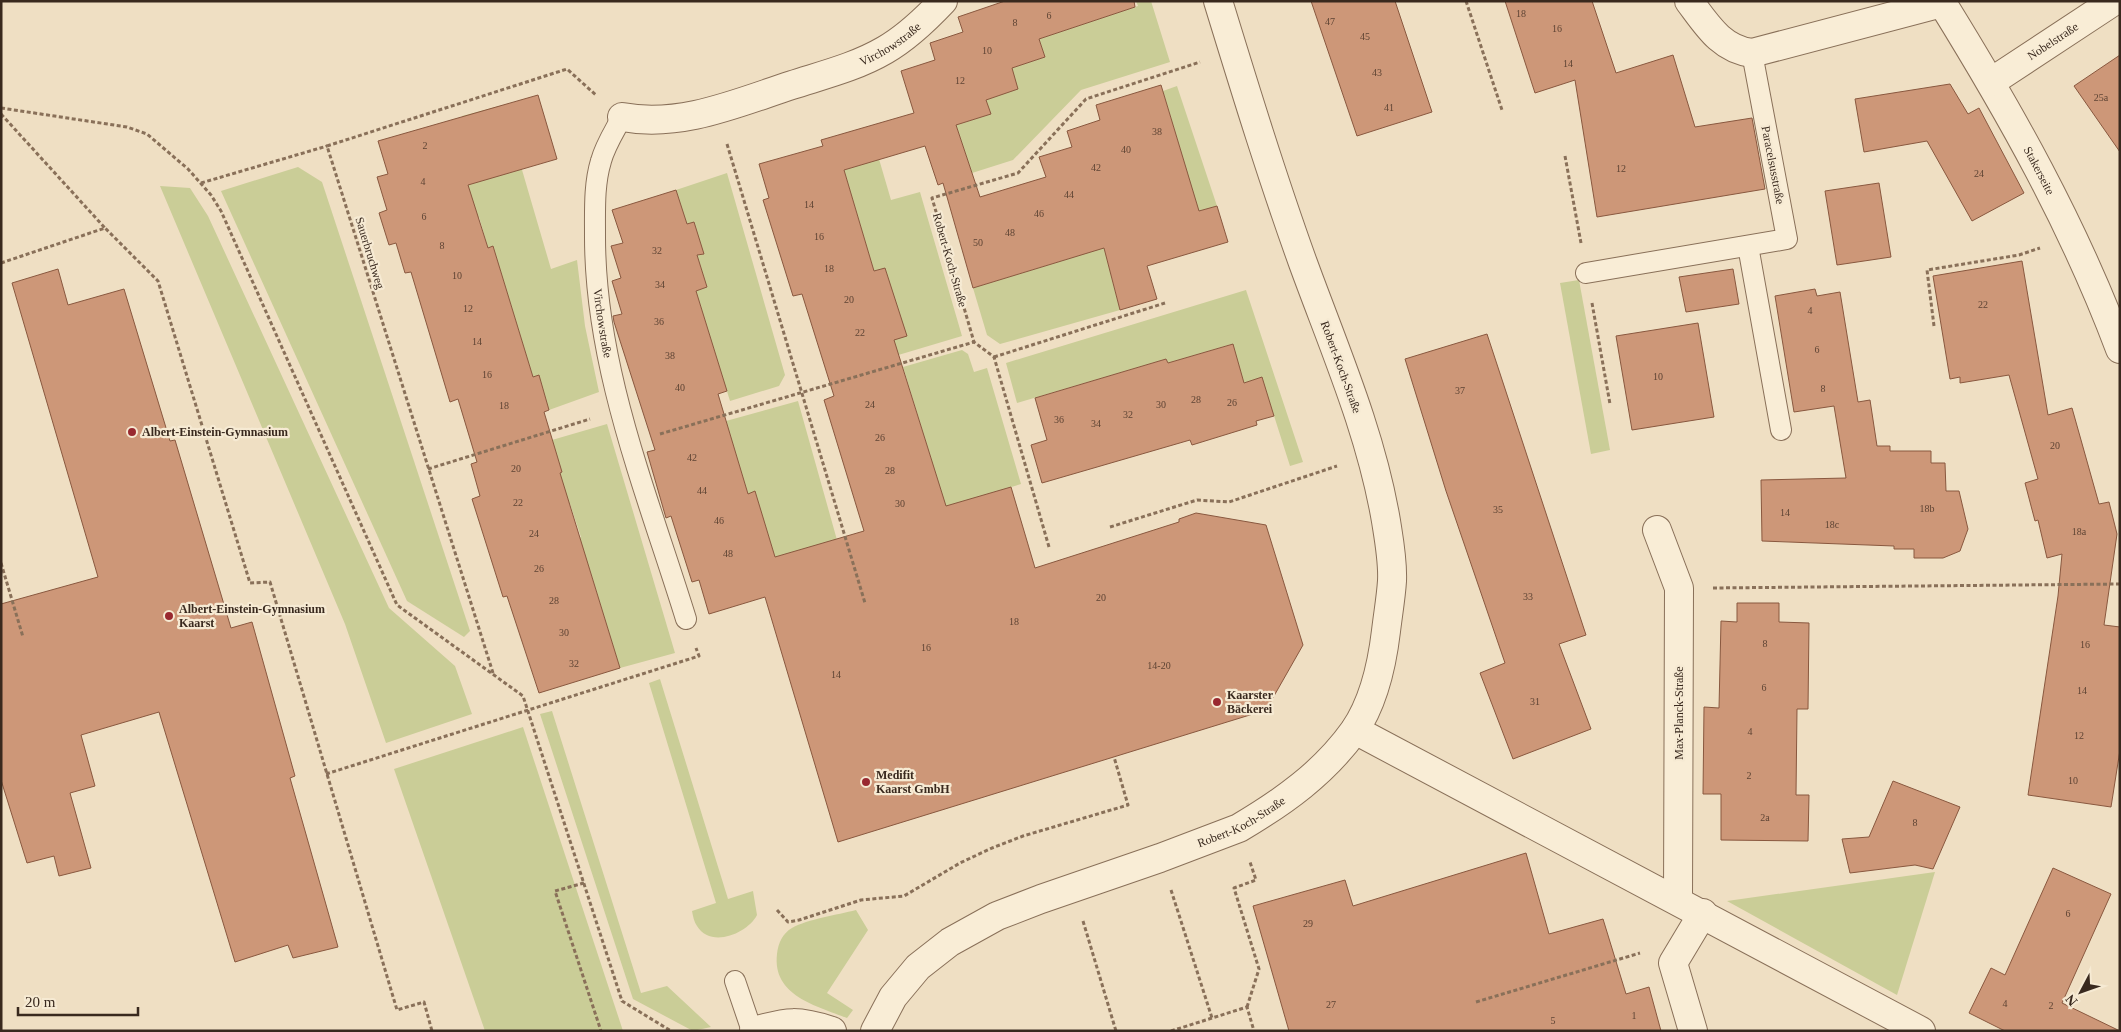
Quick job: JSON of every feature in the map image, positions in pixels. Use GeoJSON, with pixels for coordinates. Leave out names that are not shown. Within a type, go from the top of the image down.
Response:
{"type":"FeatureCollection","features":[{"type":"Feature","properties":{"kind":"street","name":"Virchowstraße"},"geometry":{"type":"LineString","coordinates":[[622,117],[641,121],[690,117],[849,67],[885,50],[930,15],[943,1]]}},
{"type":"Feature","properties":{"kind":"street","name":"Robert-Koch-Straße"},"geometry":{"type":"LineString","coordinates":[[875,1031],[899,989],[918,968],[950,942],[997,916],[1239,828],[1300,788],[1329,760],[1354,730],[1368,703],[1378,676],[1384,647],[1392,580],[1389,541],[1372,454],[1302,260],[1218,1]]}},
{"type":"Feature","properties":{"kind":"street"},"geometry":{"type":"LineString","coordinates":[[1689,1],[1719,40],[1740,51],[1752,53],[1769,50],[1941,2]]}},
{"type":"Feature","properties":{"kind":"street","name":"Nobelstraße"},"geometry":{"type":"LineString","coordinates":[[1991,82],[2114,1]]}},
{"type":"Feature","properties":{"kind":"street","name":"Stakerseite"},"geometry":{"type":"LineString","coordinates":[[1941,2],[1991,82],[2074,237],[2120,349]]}},
{"type":"Feature","properties":{"kind":"street","name":"Max-Planck-Straße"},"geometry":{"type":"LineString","coordinates":[[1657,530],[1679,588],[1678,901]]}},
{"type":"Feature","properties":{"kind":"street"},"geometry":{"type":"LineString","coordinates":[[1354,730],[1921,1031]]}},
{"type":"Feature","properties":{"kind":"street"},"geometry":{"type":"LineString","coordinates":[[1693,1031],[1674,962],[1703,914]]}},
{"type":"Feature","properties":{"kind":"street"},"geometry":{"type":"LineString","coordinates":[[753,1031],[793,1022],[810,1024],[832,1031]]}},
{"type":"Feature","properties":{"kind":"lane","name":"Paracelsusstraße"},"geometry":{"type":"LineString","coordinates":[[1586,273],[1787,239],[1752,53]]}},
{"type":"Feature","properties":{"kind":"lane","name":"Virchowstraße"},"geometry":{"type":"LineString","coordinates":[[622,117],[607,145],[597,176],[594,252],[600,325],[621,410],[686,619]]}},
{"type":"Feature","properties":{"kind":"lane"},"geometry":{"type":"LineString","coordinates":[[1748,246],[1781,430]]}},
{"type":"Feature","properties":{"kind":"lane"},"geometry":{"type":"LineString","coordinates":[[735,981],[753,1031]]}},
{"type":"Feature","properties":{"kind":"path"},"geometry":{"type":"LineString","coordinates":[[1466,1],[1502,110]]}},
{"type":"Feature","properties":{"kind":"path","name":"Robert-Koch-Straße"},"geometry":{"type":"LineString","coordinates":[[974,342],[932,198],[1018,173],[1086,99],[1234,51]]}},
{"type":"Feature","properties":{"kind":"path"},"geometry":{"type":"LineString","coordinates":[[201,183],[327,146],[567,70],[622,117]]}},
{"type":"Feature","properties":{"kind":"path"},"geometry":{"type":"LineString","coordinates":[[1,108],[127,127],[148,134],[170,151],[201,183],[221,211],[397,605],[523,696],[622,1001],[671,1031]]}},
{"type":"Feature","properties":{"kind":"path"},"geometry":{"type":"LineString","coordinates":[[716,110],[865,603]]}},
{"type":"Feature","properties":{"kind":"path"},"geometry":{"type":"LineString","coordinates":[[1,114],[105,228],[158,281],[250,583],[270,582],[397,1010],[424,1002],[432,1031]]}},
{"type":"Feature","properties":{"kind":"path","name":"Sauerbruchweg"},"geometry":{"type":"LineString","coordinates":[[327,146],[493,674]]}},
{"type":"Feature","properties":{"kind":"path"},"geometry":{"type":"LineString","coordinates":[[1,263],[105,228]]}},
{"type":"Feature","properties":{"kind":"path"},"geometry":{"type":"LineString","coordinates":[[1934,326],[1927,270],[2019,255],[2074,237]]}},
{"type":"Feature","properties":{"kind":"path"},"geometry":{"type":"LineString","coordinates":[[994,357],[1165,303]]}},
{"type":"Feature","properties":{"kind":"path"},"geometry":{"type":"LineString","coordinates":[[631,443],[800,391],[974,342],[994,357],[1049,546]]}},
{"type":"Feature","properties":{"kind":"path"},"geometry":{"type":"LineString","coordinates":[[428,469],[621,410]]}},
{"type":"Feature","properties":{"kind":"path"},"geometry":{"type":"LineString","coordinates":[[1110,527],[1197,500],[1229,502],[1372,454]]}},
{"type":"Feature","properties":{"kind":"path"},"geometry":{"type":"LineString","coordinates":[[1,563],[23,637]]}},
{"type":"Feature","properties":{"kind":"path"},"geometry":{"type":"LineString","coordinates":[[1679,588],[2120,584]]}},
{"type":"Feature","properties":{"kind":"path"},"geometry":{"type":"LineString","coordinates":[[326,774],[698,656]]}},
{"type":"Feature","properties":{"kind":"path"},"geometry":{"type":"LineString","coordinates":[[777,910],[788,922],[861,900],[904,896],[960,863],[992,848],[1023,836],[1128,805],[1114,757]]}},
{"type":"Feature","properties":{"kind":"path"},"geometry":{"type":"LineString","coordinates":[[1239,828],[1256,880],[1234,888],[1259,970],[1247,1008],[1254,1031]]}},
{"type":"Feature","properties":{"kind":"path"},"geometry":{"type":"LineString","coordinates":[[1160,858],[1212,1018]]}},
{"type":"Feature","properties":{"kind":"path"},"geometry":{"type":"LineString","coordinates":[[584,883],[555,891],[601,1031]]}},
{"type":"Feature","properties":{"kind":"path"},"geometry":{"type":"LineString","coordinates":[[1073,888],[1116,1031]]}},
{"type":"Feature","properties":{"kind":"path"},"geometry":{"type":"LineString","coordinates":[[1476,1002],[1667,945],[1681,950]]}},
{"type":"Feature","properties":{"kind":"path"},"geometry":{"type":"LineString","coordinates":[[1171,1031],[1247,1008]]}},
{"type":"Feature","properties":{"kind":"green space"},"geometry":{"type":"Polygon","coordinates":[[[1136,1],[1151,1],[1170,62],[1081,90],[1013,160],[972,173],[956,125],[991,114],[986,100],[1012,68],[1045,57],[1039,39],[1138,6],[1136,1]]]}},
{"type":"Feature","properties":{"kind":"green space"},"geometry":{"type":"Polygon","coordinates":[[[1177,86],[1217,206],[1136,230],[1147,266],[1111,276],[1120,310],[1000,344],[987,335],[973,288],[1071,258],[1121,188],[1186,168],[1163,91],[1177,86]]]}},
{"type":"Feature","properties":{"kind":"green space"},"geometry":{"type":"Polygon","coordinates":[[[503,105],[551,269],[577,260],[585,326],[599,392],[549,410],[539,376],[533,377],[493,246],[488,248],[479,217],[470,220],[459,187],[469,185],[459,153],[472,148],[462,116],[503,105]]]}},
{"type":"Feature","properties":{"kind":"green space"},"geometry":{"type":"Polygon","coordinates":[[[879,159],[891,200],[920,192],[962,336],[828,376],[824,362],[896,303],[885,269],[874,271],[844,170],[879,159]]]}},
{"type":"Feature","properties":{"kind":"green space"},"geometry":{"type":"Polygon","coordinates":[[[298,167],[322,182],[470,631],[464,637],[407,601],[221,191],[298,167]]]}},
{"type":"Feature","properties":{"kind":"green space"},"geometry":{"type":"Polygon","coordinates":[[[727,173],[785,375],[779,386],[730,401],[696,291],[707,287],[697,255],[703,254],[694,222],[687,224],[676,190],[727,173]]]}},
{"type":"Feature","properties":{"kind":"green space"},"geometry":{"type":"Polygon","coordinates":[[[160,186],[190,188],[208,216],[389,608],[455,666],[472,714],[386,743],[345,624],[160,186]]]}},
{"type":"Feature","properties":{"kind":"green space"},"geometry":{"type":"Polygon","coordinates":[[[1579,280],[1610,450],[1591,454],[1560,283],[1579,280]]]}},
{"type":"Feature","properties":{"kind":"green space"},"geometry":{"type":"Polygon","coordinates":[[[1246,290],[1303,462],[1290,466],[1262,378],[1244,383],[1232,344],[1168,363],[1166,359],[1017,403],[1006,363],[1246,290]]]}},
{"type":"Feature","properties":{"kind":"green space"},"geometry":{"type":"Polygon","coordinates":[[[962,350],[968,354],[974,372],[987,368],[1021,484],[946,507],[903,367],[962,350]]]}},
{"type":"Feature","properties":{"kind":"green space"},"geometry":{"type":"Polygon","coordinates":[[[798,401],[837,540],[775,557],[755,492],[748,494],[726,421],[798,401]]]}},
{"type":"Feature","properties":{"kind":"green space"},"geometry":{"type":"Polygon","coordinates":[[[607,424],[675,653],[620,668],[590,570],[575,539],[581,537],[570,504],[565,505],[555,474],[562,472],[552,440],[607,424]]]}},
{"type":"Feature","properties":{"kind":"green space"},"geometry":{"type":"Polygon","coordinates":[[[660,679],[728,899],[753,891],[757,915],[746,928],[729,936],[711,937],[703,933],[694,919],[692,911],[716,903],[649,683],[660,679]]]}},
{"type":"Feature","properties":{"kind":"green space"},"geometry":{"type":"Polygon","coordinates":[[[552,711],[641,993],[667,986],[711,1027],[693,1031],[633,999],[540,714],[552,711]]]}},
{"type":"Feature","properties":{"kind":"green space"},"geometry":{"type":"Polygon","coordinates":[[[523,727],[623,1031],[485,1031],[394,769],[523,727]]]}},
{"type":"Feature","properties":{"kind":"green space"},"geometry":{"type":"Polygon","coordinates":[[[1935,872],[1897,995],[1727,901],[1935,872]]]}},
{"type":"Feature","properties":{"kind":"green space"},"geometry":{"type":"Polygon","coordinates":[[[856,910],[868,930],[827,993],[853,1010],[847,1018],[810,1004],[789,990],[777,968],[777,954],[778,946],[782,939],[792,928],[814,920],[856,910]]]}},
{"type":"Feature","properties":{"kind":"building"},"geometry":{"type":"Polygon","coordinates":[[[1005,1],[1134,1],[1135,7],[1039,39],[1045,57],[1012,68],[1018,89],[986,100],[991,114],[956,125],[980,197],[1046,177],[1039,157],[1072,147],[1067,131],[1100,120],[1096,105],[1161,85],[1199,211],[1217,206],[1228,242],[1147,266],[1157,299],[1120,310],[1104,248],[973,288],[943,183],[938,185],[925,146],[844,170],[874,271],[885,268],[907,336],[894,340],[946,506],[1011,487],[1035,568],[1179,522],[1179,519],[1196,513],[1266,525],[1303,645],[1266,710],[838,842],[765,597],[709,614],[699,580],[692,582],[671,516],[666,518],[647,452],[655,450],[614,322],[613,316],[622,314],[612,281],[621,278],[611,246],[623,243],[612,210],[676,190],[687,224],[694,222],[704,254],[697,255],[707,287],[696,291],[727,391],[718,394],[748,494],[755,491],[775,557],[864,531],[824,400],[834,396],[802,294],[793,296],[763,200],[769,198],[759,164],[823,146],[821,140],[914,113],[901,71],[935,60],[930,43],[963,32],[958,17],[1005,1]]]}},
{"type":"Feature","properties":{"kind":"building"},"geometry":{"type":"Polygon","coordinates":[[[1311,1],[1395,1],[1432,112],[1357,136],[1311,1]]]}},
{"type":"Feature","properties":{"kind":"building"},"geometry":{"type":"Polygon","coordinates":[[[1505,1],[1592,1],[1616,73],[1673,55],[1695,127],[1752,118],[1765,189],[1597,217],[1575,80],[1535,93],[1505,1]]]}},
{"type":"Feature","properties":{"kind":"building"},"geometry":{"type":"Polygon","coordinates":[[[2120,55],[2120,152],[2074,86],[2120,55]]]}},
{"type":"Feature","properties":{"kind":"building"},"geometry":{"type":"Polygon","coordinates":[[[1950,84],[1968,114],[1979,108],[2024,193],[1972,221],[1927,141],[1864,152],[1855,99],[1950,84]]]}},
{"type":"Feature","properties":{"kind":"building"},"geometry":{"type":"Polygon","coordinates":[[[538,95],[557,159],[468,185],[488,248],[493,246],[533,377],[539,375],[549,410],[544,412],[562,472],[560,473],[620,668],[539,693],[507,596],[503,597],[472,499],[480,496],[471,464],[477,462],[458,399],[450,402],[411,272],[405,273],[396,243],[389,245],[379,213],[387,210],[377,177],[388,174],[378,141],[538,95]]]}},
{"type":"Feature","properties":{"kind":"building"},"geometry":{"type":"Polygon","coordinates":[[[1879,183],[1891,257],[1837,265],[1825,191],[1879,183]]]}},
{"type":"Feature","properties":{"kind":"building"},"geometry":{"type":"Polygon","coordinates":[[[2022,261],[2048,415],[2072,408],[2099,504],[2109,502],[2117,534],[2104,625],[2120,627],[2120,750],[2111,807],[2028,795],[2058,596],[2062,554],[2047,558],[2038,520],[2035,521],[2025,483],[2038,479],[2009,375],[1960,383],[1960,377],[1950,379],[1933,276],[2022,261]]]}},
{"type":"Feature","properties":{"kind":"building","name":"Albert-Einstein-Gymnasium Kaarst"},"geometry":{"type":"Polygon","coordinates":[[[58,269],[68,305],[124,289],[170,441],[175,440],[231,628],[252,622],[295,776],[290,778],[338,947],[293,958],[288,945],[235,962],[159,712],[81,735],[95,786],[70,793],[91,868],[59,876],[54,856],[27,863],[1,780],[1,604],[98,577],[12,283],[58,269]]]}},
{"type":"Feature","properties":{"kind":"building"},"geometry":{"type":"Polygon","coordinates":[[[1733,269],[1739,304],[1686,312],[1679,277],[1733,269]]]}},
{"type":"Feature","properties":{"kind":"building"},"geometry":{"type":"Polygon","coordinates":[[[1815,289],[1817,296],[1840,292],[1858,402],[1870,400],[1877,446],[1890,446],[1890,451],[1931,451],[1931,463],[1945,463],[1946,491],[1959,491],[1968,529],[1960,551],[1943,558],[1914,558],[1914,549],[1894,549],[1894,546],[1762,541],[1761,480],[1846,478],[1834,406],[1794,412],[1775,296],[1815,289]]]}},
{"type":"Feature","properties":{"kind":"building"},"geometry":{"type":"Polygon","coordinates":[[[1698,323],[1714,417],[1632,430],[1616,336],[1698,323]]]}},
{"type":"Feature","properties":{"kind":"building"},"geometry":{"type":"Polygon","coordinates":[[[1487,334],[1586,635],[1559,644],[1591,729],[1513,759],[1480,673],[1505,663],[1446,491],[1405,359],[1487,334]]]}},
{"type":"Feature","properties":{"kind":"building"},"geometry":{"type":"Polygon","coordinates":[[[1233,344],[1244,383],[1262,377],[1274,416],[1256,421],[1257,425],[1192,445],[1190,440],[1042,483],[1031,445],[1047,440],[1035,398],[1166,359],[1168,363],[1233,344]]]}},
{"type":"Feature","properties":{"kind":"building"},"geometry":{"type":"Polygon","coordinates":[[[1737,603],[1779,603],[1779,622],[1809,623],[1808,709],[1797,709],[1796,795],[1809,795],[1808,841],[1721,840],[1721,794],[1703,794],[1704,707],[1719,708],[1721,621],[1737,622],[1737,603]]]}},
{"type":"Feature","properties":{"kind":"building"},"geometry":{"type":"Polygon","coordinates":[[[1893,781],[1960,807],[1933,869],[1915,865],[1850,873],[1842,839],[1869,837],[1893,781]]]}},
{"type":"Feature","properties":{"kind":"building"},"geometry":{"type":"Polygon","coordinates":[[[1526,853],[1549,934],[1603,919],[1626,994],[1649,987],[1661,1031],[1289,1031],[1253,906],[1345,880],[1353,906],[1526,853]]]}},
{"type":"Feature","properties":{"kind":"building"},"geometry":{"type":"Polygon","coordinates":[[[2053,868],[2111,894],[2062,1003],[2120,1031],[2005,1031],[1969,1013],[1991,968],[2005,975],[2053,868]]]}},
{"type":"Feature","properties":{"kind":"place","name":"Albert-Einstein-Gymnasium"},"geometry":{"type":"Point","coordinates":[132,432]}},
{"type":"Feature","properties":{"kind":"place","name":"Albert-Einstein-Gymnasium Kaarst"},"geometry":{"type":"Point","coordinates":[169,616]}},
{"type":"Feature","properties":{"kind":"place","name":"Kaarster Bäckerei"},"geometry":{"type":"Point","coordinates":[1217,702]}},
{"type":"Feature","properties":{"kind":"place","name":"Medifit Kaarst GmbH"},"geometry":{"type":"Point","coordinates":[866,782]}}]}
